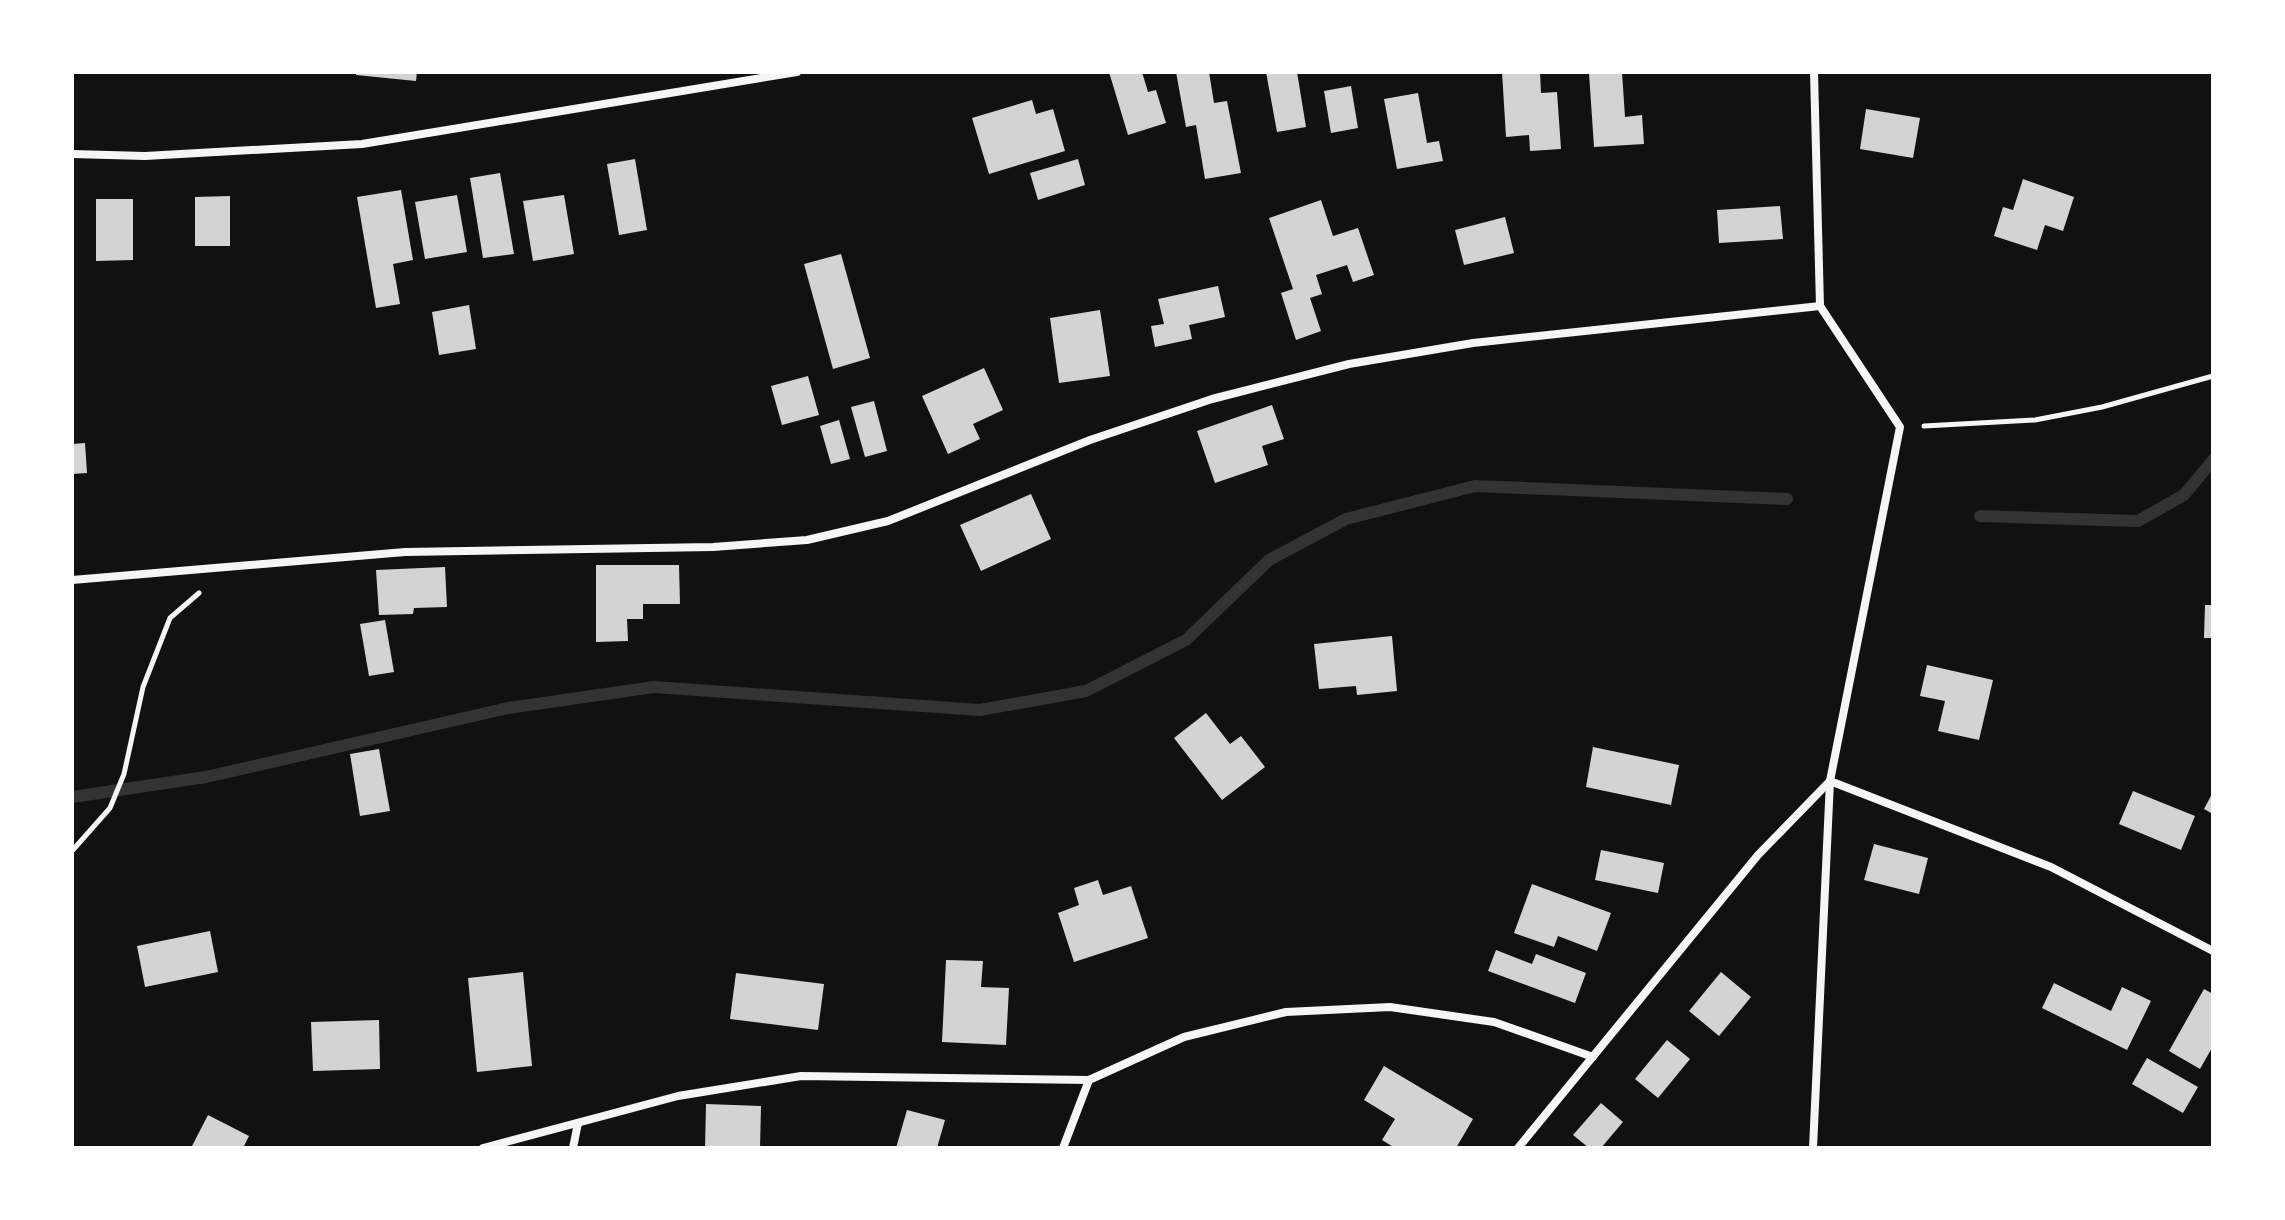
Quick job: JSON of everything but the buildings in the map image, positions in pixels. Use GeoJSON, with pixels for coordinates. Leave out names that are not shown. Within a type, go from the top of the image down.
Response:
{"type":"FeatureCollection","features":[{"type":"Feature","properties":{"kind":"street"},"geometry":{"type":"LineString","coordinates":[[72,154],[145,156],[362,144],[797,72]]}},
{"type":"Feature","properties":{"kind":"street"},"geometry":{"type":"LineString","coordinates":[[1813,1148],[1830,781],[1900,427],[1820,306],[1814,72]]}},
{"type":"Feature","properties":{"kind":"street"},"geometry":{"type":"LineString","coordinates":[[72,580],[405,552],[713,547],[807,540],[888,521],[1090,440],[1212,399],[1349,364],[1473,343],[1820,306]]}},
{"type":"Feature","properties":{"kind":"street"},"geometry":{"type":"LineString","coordinates":[[1830,781],[2051,867],[2213,951]]}},
{"type":"Feature","properties":{"kind":"street"},"geometry":{"type":"LineString","coordinates":[[1518,1148],[1758,855],[1830,781]]}},
{"type":"Feature","properties":{"kind":"street"},"geometry":{"type":"LineString","coordinates":[[483,1148],[678,1096],[801,1076],[1089,1080],[1184,1037],[1286,1012],[1375,1007],[1494,1022],[1593,1057]]}},
{"type":"Feature","properties":{"kind":"street"},"geometry":{"type":"LineString","coordinates":[[1063,1148],[1089,1080]]}},
{"type":"Feature","properties":{"kind":"street"},"geometry":{"type":"LineString","coordinates":[[573,1148],[578,1123]]}},
{"type":"Feature","properties":{"kind":"path"},"geometry":{"type":"LineString","coordinates":[[1900,427],[2035,420],[2102,407],[2213,376]]}},
{"type":"Feature","properties":{"kind":"path"},"geometry":{"type":"LineString","coordinates":[[72,851],[110,808],[124,774],[143,687],[170,618],[227,569]]}},
{"type":"Feature","properties":{"kind":"waterway"},"geometry":{"type":"LineString","coordinates":[[1980,516],[2138,521],[2184,495],[2213,460]]}},
{"type":"Feature","properties":{"kind":"waterway"},"geometry":{"type":"LineString","coordinates":[[72,797],[206,777],[508,708],[654,687],[980,710],[1086,691],[1186,640],[1269,560],[1346,519],[1475,486],[1787,499]]}}]}
